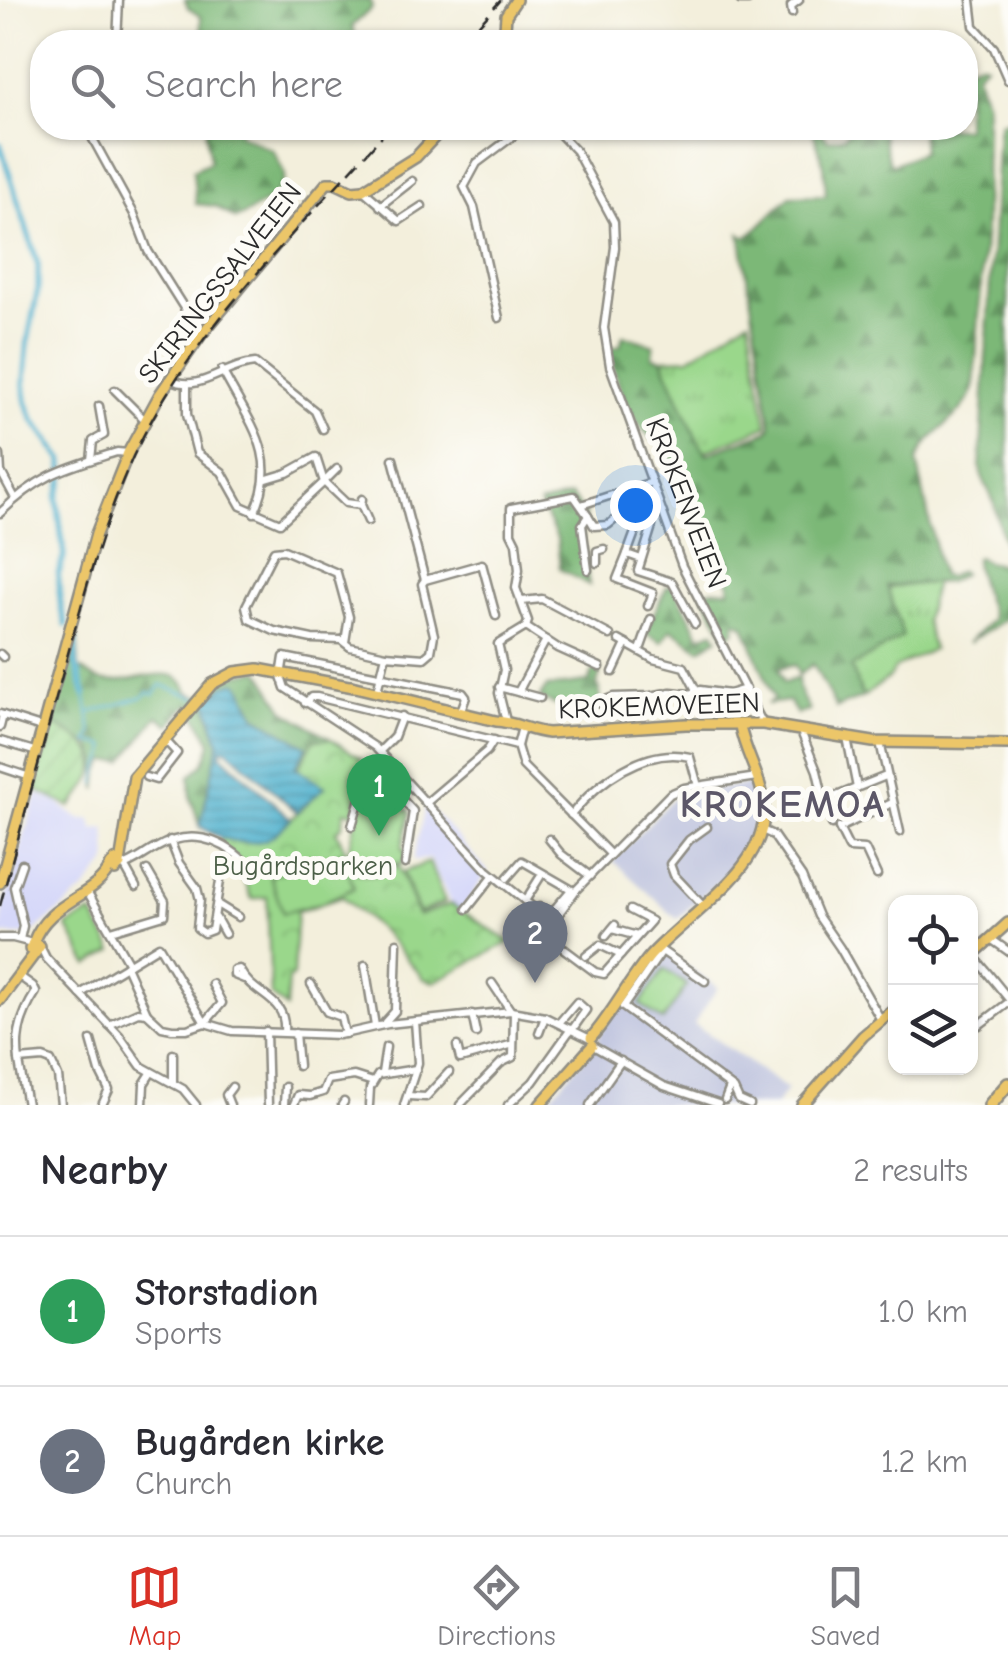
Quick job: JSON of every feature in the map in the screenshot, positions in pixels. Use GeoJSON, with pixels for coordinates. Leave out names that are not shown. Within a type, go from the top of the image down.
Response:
{"type":"FeatureCollection","features":[{"type":"Feature","properties":{"kind":"highway"},"geometry":{"type":"LineString","coordinates":[[993,1105],[1008,1084]]}},
{"type":"Feature","properties":{"kind":"highway"},"geometry":{"type":"LineString","coordinates":[[993,1105],[1008,1091]]}},
{"type":"Feature","properties":{"kind":"main road"},"geometry":{"type":"LineString","coordinates":[[505,30],[506,15],[516,0]]}},
{"type":"Feature","properties":{"kind":"main road"},"geometry":{"type":"LineString","coordinates":[[363,190],[416,157],[432,140]]}},
{"type":"Feature","properties":{"kind":"main road","name":"SKIRINGSSALVEIEN"},"geometry":{"type":"LineString","coordinates":[[0,883],[3,849],[28,776],[96,534],[145,420],[201,335],[324,186],[328,182],[352,191],[363,190]]}},
{"type":"Feature","properties":{"kind":"main road","name":"KROKEMOVEIEN"},"geometry":{"type":"LineString","coordinates":[[35,947],[49,918],[117,865],[124,845],[131,786],[164,739],[205,689],[219,679],[250,669],[351,686],[558,734],[686,724],[763,724],[880,742],[1008,744]]}},
{"type":"Feature","properties":{"kind":"main road"},"geometry":{"type":"LineString","coordinates":[[540,1105],[582,1056],[587,1039],[600,1027],[642,966],[746,863],[765,830],[757,777],[740,726]]}},
{"type":"Feature","properties":{"kind":"main road","name":"KROKEMOVEIEN"},"geometry":{"type":"LineString","coordinates":[[35,947],[48,916],[117,865]]}},
{"type":"Feature","properties":{"kind":"main road"},"geometry":{"type":"LineString","coordinates":[[978,951],[1008,924]]}},
{"type":"Feature","properties":{"kind":"main road"},"geometry":{"type":"LineString","coordinates":[[0,1000],[35,947]]}},
{"type":"Feature","properties":{"kind":"main road"},"geometry":{"type":"LineString","coordinates":[[803,1104],[888,1014]]}},
{"type":"Feature","properties":{"kind":"street"},"geometry":{"type":"LineString","coordinates":[[118,30],[119,0]]}},
{"type":"Feature","properties":{"kind":"street"},"geometry":{"type":"LineString","coordinates":[[738,2],[748,0]]}},
{"type":"Feature","properties":{"kind":"street"},"geometry":{"type":"LineString","coordinates":[[792,13],[791,6],[799,0]]}},
{"type":"Feature","properties":{"kind":"street"},"geometry":{"type":"LineString","coordinates":[[970,0],[978,30]]}},
{"type":"Feature","properties":{"kind":"street"},"geometry":{"type":"LineString","coordinates":[[978,30],[994,48],[1008,80]]}},
{"type":"Feature","properties":{"kind":"street"},"geometry":{"type":"LineString","coordinates":[[92,140],[134,214],[148,251],[201,335]]}},
{"type":"Feature","properties":{"kind":"street"},"geometry":{"type":"LineString","coordinates":[[498,318],[474,207],[464,186],[478,163],[508,140]]}},
{"type":"Feature","properties":{"kind":"street","name":"KROKENVEIEN"},"geometry":{"type":"LineString","coordinates":[[565,140],[576,151],[614,222],[616,242],[604,321],[605,346],[686,574],[763,724]]}},
{"type":"Feature","properties":{"kind":"street"},"geometry":{"type":"LineString","coordinates":[[380,206],[412,181]]}},
{"type":"Feature","properties":{"kind":"street"},"geometry":{"type":"LineString","coordinates":[[363,190],[399,221],[422,206]]}},
{"type":"Feature","properties":{"kind":"street"},"geometry":{"type":"LineString","coordinates":[[170,379],[187,385],[199,383],[222,370],[252,362],[315,412],[323,429]]}},
{"type":"Feature","properties":{"kind":"street"},"geometry":{"type":"LineString","coordinates":[[222,370],[265,455],[267,478],[254,513]]}},
{"type":"Feature","properties":{"kind":"street"},"geometry":{"type":"LineString","coordinates":[[187,385],[187,414],[197,453],[222,472],[236,502],[254,513],[280,523],[337,468]]}},
{"type":"Feature","properties":{"kind":"street","name":"SKIRINGSSALVEIEN"},"geometry":{"type":"LineString","coordinates":[[115,390],[145,420]]}},
{"type":"Feature","properties":{"kind":"street"},"geometry":{"type":"LineString","coordinates":[[91,460],[93,440],[104,435],[99,406]]}},
{"type":"Feature","properties":{"kind":"street"},"geometry":{"type":"LineString","coordinates":[[0,513],[34,482],[64,468],[128,453]]}},
{"type":"Feature","properties":{"kind":"street"},"geometry":{"type":"LineString","coordinates":[[0,455],[1,472],[15,498]]}},
{"type":"Feature","properties":{"kind":"street"},"geometry":{"type":"LineString","coordinates":[[267,478],[287,473],[316,457],[324,482],[346,503],[361,502],[368,521]]}},
{"type":"Feature","properties":{"kind":"street"},"geometry":{"type":"LineString","coordinates":[[345,642],[349,617],[337,573],[284,550],[274,551],[246,606],[247,617],[274,630],[345,642],[350,647],[386,655],[424,658],[432,652],[434,635],[424,580],[393,460]]}},
{"type":"Feature","properties":{"kind":"street"},"geometry":{"type":"LineString","coordinates":[[581,505],[652,482]]}},
{"type":"Feature","properties":{"kind":"street"},"geometry":{"type":"LineString","coordinates":[[600,668],[526,627],[516,588],[519,570],[510,509],[572,495],[594,526],[613,521]]}},
{"type":"Feature","properties":{"kind":"street"},"geometry":{"type":"LineString","coordinates":[[642,514],[616,579],[653,594],[648,606]]}},
{"type":"Feature","properties":{"kind":"street"},"geometry":{"type":"LineString","coordinates":[[588,516],[582,525],[588,570]]}},
{"type":"Feature","properties":{"kind":"street"},"geometry":{"type":"LineString","coordinates":[[633,584],[652,526]]}},
{"type":"Feature","properties":{"kind":"street"},"geometry":{"type":"LineString","coordinates":[[586,554],[600,551],[598,563]]}},
{"type":"Feature","properties":{"kind":"street"},"geometry":{"type":"LineString","coordinates":[[627,554],[640,559]]}},
{"type":"Feature","properties":{"kind":"street"},"geometry":{"type":"LineString","coordinates":[[424,580],[482,564],[492,612]]}},
{"type":"Feature","properties":{"kind":"street"},"geometry":{"type":"LineString","coordinates":[[639,572],[672,582],[695,624]]}},
{"type":"Feature","properties":{"kind":"street"},"geometry":{"type":"LineString","coordinates":[[522,601],[542,598],[610,635]]}},
{"type":"Feature","properties":{"kind":"street"},"geometry":{"type":"LineString","coordinates":[[640,650],[650,619]]}},
{"type":"Feature","properties":{"kind":"street"},"geometry":{"type":"LineString","coordinates":[[506,721],[499,686],[504,670],[499,643],[526,627]]}},
{"type":"Feature","properties":{"kind":"street"},"geometry":{"type":"LineString","coordinates":[[518,692],[546,640]]}},
{"type":"Feature","properties":{"kind":"street"},"geometry":{"type":"LineString","coordinates":[[612,672],[623,642],[653,660],[684,668],[696,690]]}},
{"type":"Feature","properties":{"kind":"street"},"geometry":{"type":"LineString","coordinates":[[378,692],[386,655]]}},
{"type":"Feature","properties":{"kind":"street"},"geometry":{"type":"LineString","coordinates":[[462,712],[466,697],[463,692],[284,657],[283,685],[380,751],[493,876],[549,913],[670,794],[757,777]]}},
{"type":"Feature","properties":{"kind":"street"},"geometry":{"type":"LineString","coordinates":[[499,686],[540,698]]}},
{"type":"Feature","properties":{"kind":"street"},"geometry":{"type":"LineString","coordinates":[[596,704],[613,697],[689,694],[696,690],[730,694],[746,690]]}},
{"type":"Feature","properties":{"kind":"street"},"geometry":{"type":"LineString","coordinates":[[305,703],[315,696],[517,746]]}},
{"type":"Feature","properties":{"kind":"street"},"geometry":{"type":"LineString","coordinates":[[0,727],[1,714],[41,726]]}},
{"type":"Feature","properties":{"kind":"street"},"geometry":{"type":"LineString","coordinates":[[380,751],[394,738],[402,716]]}},
{"type":"Feature","properties":{"kind":"street"},"geometry":{"type":"LineString","coordinates":[[522,727],[517,746],[523,766],[610,854]]}},
{"type":"Feature","properties":{"kind":"street"},"geometry":{"type":"LineString","coordinates":[[800,728],[832,824]]}},
{"type":"Feature","properties":{"kind":"street"},"geometry":{"type":"LineString","coordinates":[[848,738],[857,788]]}},
{"type":"Feature","properties":{"kind":"street"},"geometry":{"type":"LineString","coordinates":[[146,778],[156,780],[176,755],[164,739]]}},
{"type":"Feature","properties":{"kind":"street"},"geometry":{"type":"LineString","coordinates":[[426,803],[494,740]]}},
{"type":"Feature","properties":{"kind":"street"},"geometry":{"type":"LineString","coordinates":[[0,742],[34,751]]}},
{"type":"Feature","properties":{"kind":"street"},"geometry":{"type":"LineString","coordinates":[[880,742],[900,832]]}},
{"type":"Feature","properties":{"kind":"street"},"geometry":{"type":"LineString","coordinates":[[571,815],[603,786],[644,759],[701,756]]}},
{"type":"Feature","properties":{"kind":"street"},"geometry":{"type":"LineString","coordinates":[[690,757],[698,786]]}},
{"type":"Feature","properties":{"kind":"street"},"geometry":{"type":"LineString","coordinates":[[0,768],[28,776]]}},
{"type":"Feature","properties":{"kind":"street"},"geometry":{"type":"LineString","coordinates":[[352,826],[361,795],[398,772]]}},
{"type":"Feature","properties":{"kind":"street"},"geometry":{"type":"LineString","coordinates":[[824,801],[886,776]]}},
{"type":"Feature","properties":{"kind":"street"},"geometry":{"type":"LineString","coordinates":[[386,782],[414,811],[405,864]]}},
{"type":"Feature","properties":{"kind":"street"},"geometry":{"type":"LineString","coordinates":[[877,875],[866,849],[849,848],[838,828],[892,802]]}},
{"type":"Feature","properties":{"kind":"street"},"geometry":{"type":"LineString","coordinates":[[703,906],[670,867],[688,842],[707,827]]}},
{"type":"Feature","properties":{"kind":"street"},"geometry":{"type":"LineString","coordinates":[[765,830],[802,877],[818,916],[881,1020]]}},
{"type":"Feature","properties":{"kind":"street"},"geometry":{"type":"LineString","coordinates":[[136,888],[117,865],[170,840],[209,838],[236,853],[246,862],[244,866]]}},
{"type":"Feature","properties":{"kind":"street"},"geometry":{"type":"LineString","coordinates":[[550,839],[590,876]]}},
{"type":"Feature","properties":{"kind":"street"},"geometry":{"type":"LineString","coordinates":[[170,840],[179,863],[197,888],[198,930],[210,932],[220,881]]}},
{"type":"Feature","properties":{"kind":"street"},"geometry":{"type":"LineString","coordinates":[[551,922],[506,879],[520,861],[573,891]]}},
{"type":"Feature","properties":{"kind":"street"},"geometry":{"type":"LineString","coordinates":[[20,939],[23,926],[14,886],[22,864]]}},
{"type":"Feature","properties":{"kind":"street"},"geometry":{"type":"LineString","coordinates":[[111,931],[164,915],[165,900],[147,870]]}},
{"type":"Feature","properties":{"kind":"street"},"geometry":{"type":"LineString","coordinates":[[526,900],[542,874]]}},
{"type":"Feature","properties":{"kind":"street"},"geometry":{"type":"LineString","coordinates":[[467,909],[493,876]]}},
{"type":"Feature","properties":{"kind":"street"},"geometry":{"type":"LineString","coordinates":[[87,891],[111,931],[146,1013],[166,1028],[187,1029],[204,1023],[222,1003],[212,984]]}},
{"type":"Feature","properties":{"kind":"street"},"geometry":{"type":"LineString","coordinates":[[573,891],[547,930],[550,940],[598,974],[606,973],[651,921],[630,910]]}},
{"type":"Feature","properties":{"kind":"street"},"geometry":{"type":"LineString","coordinates":[[217,904],[238,917]]}},
{"type":"Feature","properties":{"kind":"street"},"geometry":{"type":"LineString","coordinates":[[215,916],[226,934]]}},
{"type":"Feature","properties":{"kind":"street"},"geometry":{"type":"LineString","coordinates":[[606,936],[618,928],[636,936]]}},
{"type":"Feature","properties":{"kind":"street"},"geometry":{"type":"LineString","coordinates":[[0,938],[20,939],[35,947],[151,1073],[186,1091],[196,1105]]}},
{"type":"Feature","properties":{"kind":"street"},"geometry":{"type":"LineString","coordinates":[[991,940],[1008,951]]}},
{"type":"Feature","properties":{"kind":"street"},"geometry":{"type":"LineString","coordinates":[[379,1025],[396,1011],[397,944]]}},
{"type":"Feature","properties":{"kind":"street"},"geometry":{"type":"LineString","coordinates":[[80,994],[159,946],[204,1023],[232,1031],[346,1034],[379,1025],[512,1011],[558,1023],[669,1088],[722,1103],[729,1089]]}},
{"type":"Feature","properties":{"kind":"street"},"geometry":{"type":"LineString","coordinates":[[586,956],[600,946],[621,954]]}},
{"type":"Feature","properties":{"kind":"street"},"geometry":{"type":"LineString","coordinates":[[705,981],[660,950],[622,1008],[750,1105]]}},
{"type":"Feature","properties":{"kind":"street"},"geometry":{"type":"LineString","coordinates":[[978,964],[1008,1001],[978,1025]]}},
{"type":"Feature","properties":{"kind":"street"},"geometry":{"type":"LineString","coordinates":[[365,965],[379,1025]]}},
{"type":"Feature","properties":{"kind":"street"},"geometry":{"type":"LineString","coordinates":[[18,976],[36,990],[18,1024],[16,1041],[27,1105]]}},
{"type":"Feature","properties":{"kind":"street"},"geometry":{"type":"LineString","coordinates":[[244,979],[282,1009],[284,1032]]}},
{"type":"Feature","properties":{"kind":"street"},"geometry":{"type":"LineString","coordinates":[[460,1105],[512,1057],[512,1011],[492,983]]}},
{"type":"Feature","properties":{"kind":"street"},"geometry":{"type":"LineString","coordinates":[[311,984],[327,1012],[341,1017],[346,1034]]}},
{"type":"Feature","properties":{"kind":"street"},"geometry":{"type":"LineString","coordinates":[[558,1023],[577,1002],[586,1010],[587,1039]]}},
{"type":"Feature","properties":{"kind":"street"},"geometry":{"type":"LineString","coordinates":[[109,1025],[135,1012],[146,1013]]}},
{"type":"Feature","properties":{"kind":"street"},"geometry":{"type":"LineString","coordinates":[[472,1014],[476,1033]]}},
{"type":"Feature","properties":{"kind":"street"},"geometry":{"type":"LineString","coordinates":[[539,1032],[545,1017]]}},
{"type":"Feature","properties":{"kind":"street"},"geometry":{"type":"LineString","coordinates":[[404,1105],[416,1069],[419,1044],[415,1021]]}},
{"type":"Feature","properties":{"kind":"street"},"geometry":{"type":"LineString","coordinates":[[266,1031],[268,1105]]}},
{"type":"Feature","properties":{"kind":"street"},"geometry":{"type":"LineString","coordinates":[[295,1032],[298,1066]]}},
{"type":"Feature","properties":{"kind":"street"},"geometry":{"type":"LineString","coordinates":[[508,1105],[587,1039]]}},
{"type":"Feature","properties":{"kind":"street"},"geometry":{"type":"LineString","coordinates":[[90,1040],[110,1090],[102,1105]]}},
{"type":"Feature","properties":{"kind":"street"},"geometry":{"type":"LineString","coordinates":[[457,1046],[460,1059],[510,1045]]}},
{"type":"Feature","properties":{"kind":"street"},"geometry":{"type":"LineString","coordinates":[[382,1074],[386,1047]]}},
{"type":"Feature","properties":{"kind":"street"},"geometry":{"type":"LineString","coordinates":[[172,1083],[173,1054]]}},
{"type":"Feature","properties":{"kind":"street"},"geometry":{"type":"LineString","coordinates":[[19,1060],[50,1061],[58,1076],[61,1105]]}},
{"type":"Feature","properties":{"kind":"street"},"geometry":{"type":"LineString","coordinates":[[590,1105],[621,1061]]}},
{"type":"Feature","properties":{"kind":"street"},"geometry":{"type":"LineString","coordinates":[[369,1105],[373,1082],[382,1074],[416,1069]]}},
{"type":"Feature","properties":{"kind":"street"},"geometry":{"type":"LineString","coordinates":[[408,1096],[426,1097],[450,1072]]}},
{"type":"Feature","properties":{"kind":"street"},"geometry":{"type":"LineString","coordinates":[[143,1105],[144,1084],[151,1073]]}},
{"type":"Feature","properties":{"kind":"street"},"geometry":{"type":"LineString","coordinates":[[294,1104],[298,1094],[323,1092],[328,1080],[354,1076],[373,1082]]}},
{"type":"Feature","properties":{"kind":"street"},"geometry":{"type":"LineString","coordinates":[[230,1105],[226,1094],[232,1087]]}},
{"type":"Feature","properties":{"kind":"street"},"geometry":{"type":"LineString","coordinates":[[284,1105],[285,1087]]}},
{"type":"Feature","properties":{"kind":"shaded area"},"geometry":{"type":"Polygon","coordinates":[[[749,784],[755,816],[750,845],[733,868],[677,919],[613,861],[672,799],[681,794],[749,784]]]}},
{"type":"Feature","properties":{"kind":"shaded area"},"geometry":{"type":"Polygon","coordinates":[[[37,793],[79,819],[91,819],[93,830],[106,828],[108,861],[86,889],[30,935],[0,935],[4,904],[37,793]]]}},
{"type":"Feature","properties":{"kind":"shaded area"},"geometry":{"type":"Polygon","coordinates":[[[426,803],[488,871],[461,911],[451,904],[430,859],[413,860],[426,803]]]}},
{"type":"Feature","properties":{"kind":"shaded area"},"geometry":{"type":"Polygon","coordinates":[[[663,949],[718,987],[694,1024],[787,1089],[776,1105],[543,1105],[595,1046],[605,1023],[663,949]]]}},
{"type":"Feature","properties":{"kind":"green space"},"geometry":{"type":"Polygon","coordinates":[[[185,0],[370,0],[372,8],[352,26],[354,30],[201,30],[201,17],[188,8],[185,0]]]}},
{"type":"Feature","properties":{"kind":"green space"},"geometry":{"type":"Polygon","coordinates":[[[978,77],[986,105],[985,223],[974,388],[963,408],[929,441],[917,461],[941,576],[960,571],[963,574],[948,582],[887,586],[903,636],[851,667],[863,697],[836,708],[813,664],[799,675],[795,665],[778,669],[784,683],[798,678],[809,711],[797,714],[789,701],[767,704],[774,699],[744,625],[735,621],[735,630],[727,638],[703,594],[729,590],[728,576],[703,538],[695,538],[688,498],[667,448],[645,432],[628,406],[610,348],[620,346],[623,335],[654,345],[653,357],[662,359],[707,454],[768,431],[771,426],[740,233],[749,236],[790,196],[826,195],[824,166],[816,140],[884,140],[892,165],[923,152],[922,140],[978,140],[978,77]]]}},
{"type":"Feature","properties":{"kind":"green space"},"geometry":{"type":"Polygon","coordinates":[[[1008,120],[1008,557],[980,468],[998,132],[1000,122],[1008,120]]]}},
{"type":"Feature","properties":{"kind":"green space"},"geometry":{"type":"Polygon","coordinates":[[[207,140],[251,140],[274,151],[283,181],[273,195],[236,219],[215,206],[196,204],[193,170],[210,162],[207,140]]]}},
{"type":"Feature","properties":{"kind":"green space"},"geometry":{"type":"Polygon","coordinates":[[[749,319],[767,426],[703,452],[661,359],[689,358],[749,319]]]}},
{"type":"Feature","properties":{"kind":"green space"},"geometry":{"type":"Polygon","coordinates":[[[571,496],[586,515],[580,524],[589,585],[560,569],[557,538],[540,504],[571,496]]]}},
{"type":"Feature","properties":{"kind":"green space"},"geometry":{"type":"Polygon","coordinates":[[[978,557],[1008,566],[1008,617],[968,643],[992,619],[977,571],[978,557]]]}},
{"type":"Feature","properties":{"kind":"green space"},"geometry":{"type":"Polygon","coordinates":[[[935,582],[925,620],[933,649],[895,668],[890,677],[863,697],[851,667],[902,637],[885,588],[935,582]]]}},
{"type":"Feature","properties":{"kind":"green space"},"geometry":{"type":"Polygon","coordinates":[[[667,586],[674,587],[700,636],[714,631],[718,638],[700,649],[671,629],[662,642],[645,633],[667,586]]]}},
{"type":"Feature","properties":{"kind":"green space"},"geometry":{"type":"Polygon","coordinates":[[[77,635],[79,668],[100,680],[163,674],[174,676],[188,692],[200,697],[227,677],[259,670],[285,711],[331,739],[314,740],[298,769],[294,766],[306,746],[256,716],[240,685],[230,683],[215,692],[208,709],[219,743],[200,826],[191,799],[190,776],[204,763],[211,743],[189,703],[170,725],[158,716],[123,761],[106,761],[99,773],[97,790],[97,760],[91,746],[51,722],[77,635]]]}},
{"type":"Feature","properties":{"kind":"green space"},"geometry":{"type":"Polygon","coordinates":[[[596,667],[601,669],[596,687],[601,701],[570,709],[540,698],[547,687],[588,682],[596,667]]]}},
{"type":"Feature","properties":{"kind":"green space"},"geometry":{"type":"Polygon","coordinates":[[[52,724],[81,741],[94,758],[91,779],[71,807],[34,789],[52,724]]]}},
{"type":"Feature","properties":{"kind":"green space","name":"Bugårdsparken"},"geometry":{"type":"Polygon","coordinates":[[[331,739],[362,759],[352,775],[358,791],[354,813],[345,811],[342,826],[336,831],[357,873],[378,874],[398,865],[418,916],[451,904],[510,942],[434,982],[424,979],[383,932],[342,897],[297,912],[293,976],[288,979],[286,1008],[271,996],[267,897],[252,899],[239,870],[243,865],[218,845],[222,838],[248,843],[291,819],[324,787],[298,769],[314,740],[331,739]]]}},
{"type":"Feature","properties":{"kind":"green space"},"geometry":{"type":"Polygon","coordinates":[[[385,786],[410,812],[402,849],[406,851],[403,864],[373,872],[358,866],[349,850],[360,801],[385,786]]]}},
{"type":"Feature","properties":{"kind":"green space"},"geometry":{"type":"Polygon","coordinates":[[[342,852],[354,888],[322,903],[283,913],[270,876],[292,869],[307,856],[326,857],[342,852]]]}},
{"type":"Feature","properties":{"kind":"green space"},"geometry":{"type":"Polygon","coordinates":[[[429,862],[445,902],[419,913],[403,872],[429,862]]]}},
{"type":"Feature","properties":{"kind":"green space"},"geometry":{"type":"Polygon","coordinates":[[[92,913],[113,951],[88,965],[67,926],[92,913]]]}},
{"type":"Feature","properties":{"kind":"green space"},"geometry":{"type":"Polygon","coordinates":[[[664,969],[687,985],[663,1021],[640,1004],[664,969]]]}},
{"type":"Feature","properties":{"kind":"water"},"geometry":{"type":"Polygon","coordinates":[[[235,682],[256,716],[307,747],[295,767],[325,787],[297,812],[227,749],[221,749],[222,755],[291,819],[265,840],[248,843],[214,835],[200,826],[219,743],[207,701],[235,682]]]}},
{"type":"Feature","properties":{"kind":"waterway"},"geometry":{"type":"LineString","coordinates":[[0,144],[38,265],[24,385],[33,419],[63,460],[63,481],[57,498],[64,556],[58,575],[66,625]]}},
{"type":"Feature","properties":{"kind":"waterway"},"geometry":{"type":"LineString","coordinates":[[75,638],[76,665],[85,694]]}},
{"type":"Feature","properties":{"kind":"waterway"},"geometry":{"type":"LineString","coordinates":[[88,713],[149,692],[154,695],[161,685],[198,698]]}},
{"type":"Feature","properties":{"kind":"waterway"},"geometry":{"type":"LineString","coordinates":[[85,694],[92,734],[88,742],[106,746],[96,784]]}},
{"type":"Feature","properties":{"kind":"railway"},"geometry":{"type":"LineString","coordinates":[[474,30],[501,0]]}},
{"type":"Feature","properties":{"kind":"railway"},"geometry":{"type":"LineString","coordinates":[[0,906],[94,561],[115,499],[142,439],[181,371],[236,298],[378,140]]}},
{"type":"Feature","properties":{"kind":"place","name":"Storstadion"},"geometry":{"type":"Point","coordinates":[379,836]}},
{"type":"Feature","properties":{"kind":"place","name":"Bugården kirke"},"geometry":{"type":"Point","coordinates":[535,983]}},
{"type":"Feature","properties":{"kind":"district","name":"KROKEMOA"},"geometry":{"type":"Point","coordinates":[783,805]}}]}
